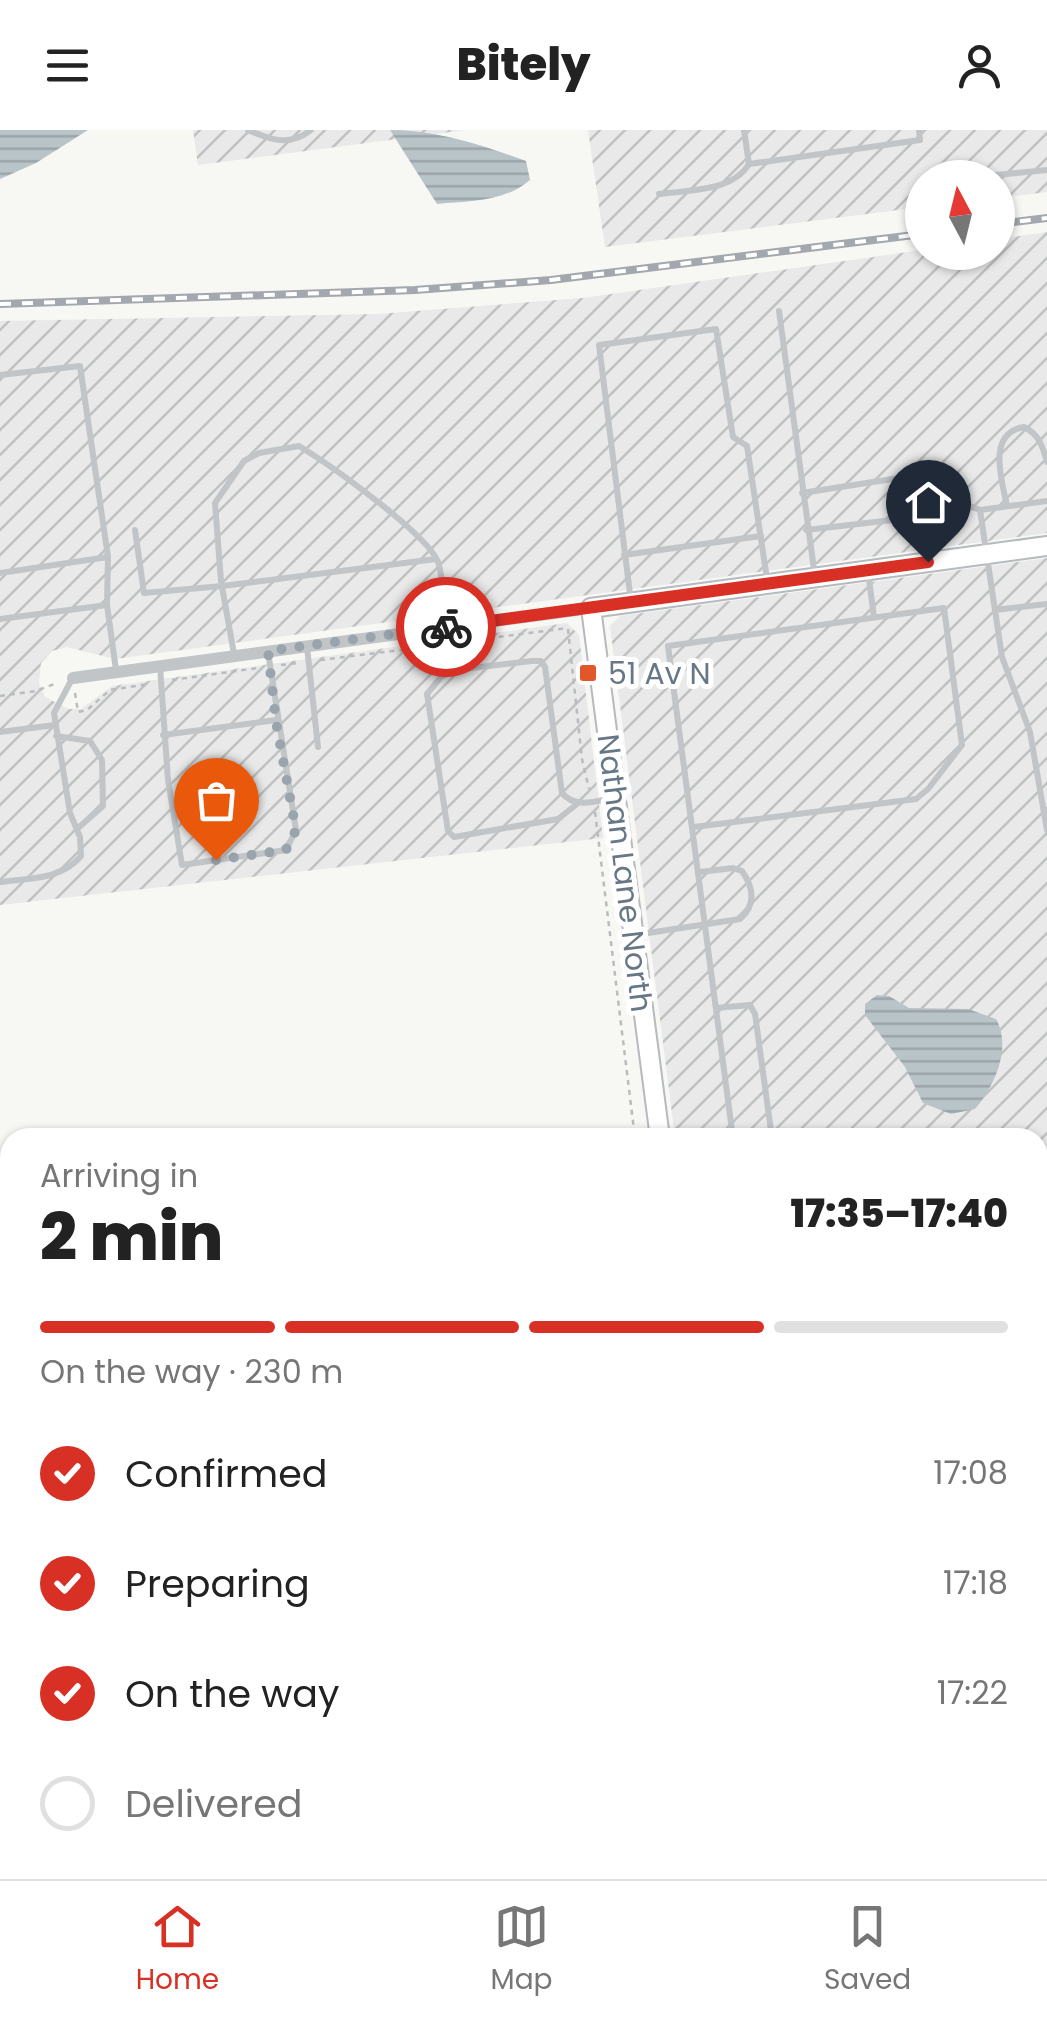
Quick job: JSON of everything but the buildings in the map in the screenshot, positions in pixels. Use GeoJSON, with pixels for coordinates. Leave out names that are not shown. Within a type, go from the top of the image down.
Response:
{"type":"FeatureCollection","features":[{"type":"Feature","properties":{"kind":"street"},"geometry":{"type":"LineString","coordinates":[[73,678],[1047,546]]}},
{"type":"Feature","properties":{"kind":"street","name":"Nathan Lane North"},"geometry":{"type":"LineString","coordinates":[[591,608],[659,1128]]}},
{"type":"Feature","properties":{"kind":"lane"},"geometry":{"type":"LineString","coordinates":[[248,130],[271,140],[290,142],[311,130]]}},
{"type":"Feature","properties":{"kind":"lane"},"geometry":{"type":"LineString","coordinates":[[658,194],[725,184],[742,177],[749,164],[744,130]]}},
{"type":"Feature","properties":{"kind":"lane"},"geometry":{"type":"LineString","coordinates":[[749,164],[920,140],[919,130]]}},
{"type":"Feature","properties":{"kind":"lane"},"geometry":{"type":"LineString","coordinates":[[1015,173],[1047,170]]}},
{"type":"Feature","properties":{"kind":"lane"},"geometry":{"type":"LineString","coordinates":[[779,311],[815,578]]}},
{"type":"Feature","properties":{"kind":"lane"},"geometry":{"type":"LineString","coordinates":[[631,603],[599,345],[716,329],[733,437],[747,446],[767,584]]}},
{"type":"Feature","properties":{"kind":"lane"},"geometry":{"type":"LineString","coordinates":[[0,375],[80,366],[108,557],[107,604],[116,672]]}},
{"type":"Feature","properties":{"kind":"lane"},"geometry":{"type":"LineString","coordinates":[[1007,506],[999,452],[1008,433],[1024,428],[1034,432],[1047,462]]}},
{"type":"Feature","properties":{"kind":"lane"},"geometry":{"type":"LineString","coordinates":[[234,656],[222,586],[215,503],[244,461],[259,453],[299,446],[338,470],[438,558],[449,627],[449,658],[455,670]]}},
{"type":"Feature","properties":{"kind":"lane"},"geometry":{"type":"LineString","coordinates":[[802,493],[930,473],[939,476],[954,500],[980,510],[1047,501]]}},
{"type":"Feature","properties":{"kind":"lane"},"geometry":{"type":"LineString","coordinates":[[806,530],[927,516],[942,512],[954,500]]}},
{"type":"Feature","properties":{"kind":"lane"},"geometry":{"type":"LineString","coordinates":[[980,510],[1002,657],[1030,732],[1047,830]]}},
{"type":"Feature","properties":{"kind":"lane"},"geometry":{"type":"LineString","coordinates":[[135,530],[144,592],[222,586],[438,558]]}},
{"type":"Feature","properties":{"kind":"lane"},"geometry":{"type":"LineString","coordinates":[[624,555],[761,536]]}},
{"type":"Feature","properties":{"kind":"lane"},"geometry":{"type":"LineString","coordinates":[[0,573],[108,557]]}},
{"type":"Feature","properties":{"kind":"lane"},"geometry":{"type":"LineString","coordinates":[[868,570],[874,617]]}},
{"type":"Feature","properties":{"kind":"lane"},"geometry":{"type":"LineString","coordinates":[[0,619],[107,604]]}},
{"type":"Feature","properties":{"kind":"lane"},"geometry":{"type":"LineString","coordinates":[[994,610],[1047,604]]}},
{"type":"Feature","properties":{"kind":"lane"},"geometry":{"type":"LineString","coordinates":[[694,828],[916,799],[928,790],[962,746],[944,608],[668,646],[732,1128]]}},
{"type":"Feature","properties":{"kind":"lane"},"geometry":{"type":"LineString","coordinates":[[307,646],[318,748]]}},
{"type":"Feature","properties":{"kind":"lane"},"geometry":{"type":"LineString","coordinates":[[160,666],[163,735],[182,865],[286,850],[296,830],[268,651]]}},
{"type":"Feature","properties":{"kind":"lane"},"geometry":{"type":"LineString","coordinates":[[578,803],[558,819],[454,837],[448,832],[427,694],[441,677],[455,670],[540,662],[546,667],[562,793],[578,803],[616,798]]}},
{"type":"Feature","properties":{"kind":"lane"},"geometry":{"type":"LineString","coordinates":[[0,882],[66,871],[81,856],[54,713],[73,678]]}},
{"type":"Feature","properties":{"kind":"lane"},"geometry":{"type":"LineString","coordinates":[[163,735],[276,720]]}},
{"type":"Feature","properties":{"kind":"lane"},"geometry":{"type":"LineString","coordinates":[[0,732],[55,725]]}},
{"type":"Feature","properties":{"kind":"lane"},"geometry":{"type":"LineString","coordinates":[[56,736],[90,741],[102,760],[103,806],[77,829]]}},
{"type":"Feature","properties":{"kind":"lane"},"geometry":{"type":"LineString","coordinates":[[633,936],[740,919],[748,912],[752,901],[742,871],[733,868],[700,872]]}},
{"type":"Feature","properties":{"kind":"lane"},"geometry":{"type":"LineString","coordinates":[[716,1008],[750,1005],[755,1014],[771,1128]]}},
{"type":"Feature","properties":{"kind":"path"},"geometry":{"type":"LineString","coordinates":[[569,610],[568,645],[582,759],[599,823],[634,1128]]}},
{"type":"Feature","properties":{"kind":"path"},"geometry":{"type":"LineString","coordinates":[[0,696],[36,691],[73,678]]}},
{"type":"Feature","properties":{"kind":"shaded area"},"geometry":{"type":"Polygon","coordinates":[[[0,130],[88,130],[36,163],[0,179],[0,130]]]}},
{"type":"Feature","properties":{"kind":"shaded area"},"geometry":{"type":"Polygon","coordinates":[[[193,130],[466,130],[198,165],[193,130]]]}},
{"type":"Feature","properties":{"kind":"shaded area"},"geometry":{"type":"Polygon","coordinates":[[[390,130],[442,136],[526,161],[530,180],[498,196],[437,204],[390,130]]]}},
{"type":"Feature","properties":{"kind":"shaded area"},"geometry":{"type":"Polygon","coordinates":[[[588,130],[1047,130],[1047,192],[1015,196],[1015,160],[905,160],[905,209],[605,247],[588,130]]]}},
{"type":"Feature","properties":{"kind":"shaded area"},"geometry":{"type":"Polygon","coordinates":[[[1047,232],[1047,533],[115,659],[67,647],[52,651],[41,663],[39,683],[45,697],[69,709],[81,709],[112,686],[567,623],[579,635],[603,838],[0,905],[0,321],[378,314],[583,298],[905,252],[905,270],[1015,270],[1015,237],[1047,232]]]}},
{"type":"Feature","properties":{"kind":"shaded area"},"geometry":{"type":"Polygon","coordinates":[[[1047,558],[1047,1128],[674,1128],[610,626],[620,616],[1047,558]]]}},
{"type":"Feature","properties":{"kind":"shaded area"},"geometry":{"type":"Polygon","coordinates":[[[877,995],[889,996],[909,1008],[968,1009],[996,1019],[1001,1030],[1002,1054],[989,1089],[975,1109],[951,1114],[923,1103],[905,1067],[865,1015],[865,1004],[877,995]]]}},
{"type":"Feature","properties":{"kind":"railway"},"geometry":{"type":"LineString","coordinates":[[1015,222],[1047,218]]}},
{"type":"Feature","properties":{"kind":"railway"},"geometry":{"type":"LineString","coordinates":[[0,304],[415,290],[551,280],[905,236]]}},
{"type":"Feature","properties":{"kind":"way so far"},"geometry":{"type":"LineString","coordinates":[[216,860],[286,850],[296,830],[276,722],[268,651],[446,627]]}},
{"type":"Feature","properties":{"kind":"place","name":"51 Av N"},"geometry":{"type":"Point","coordinates":[588,673]}},
{"type":"Feature","properties":{"kind":"route"},"geometry":{"type":"LineString","coordinates":[[446,627],[928,562]]}}]}
